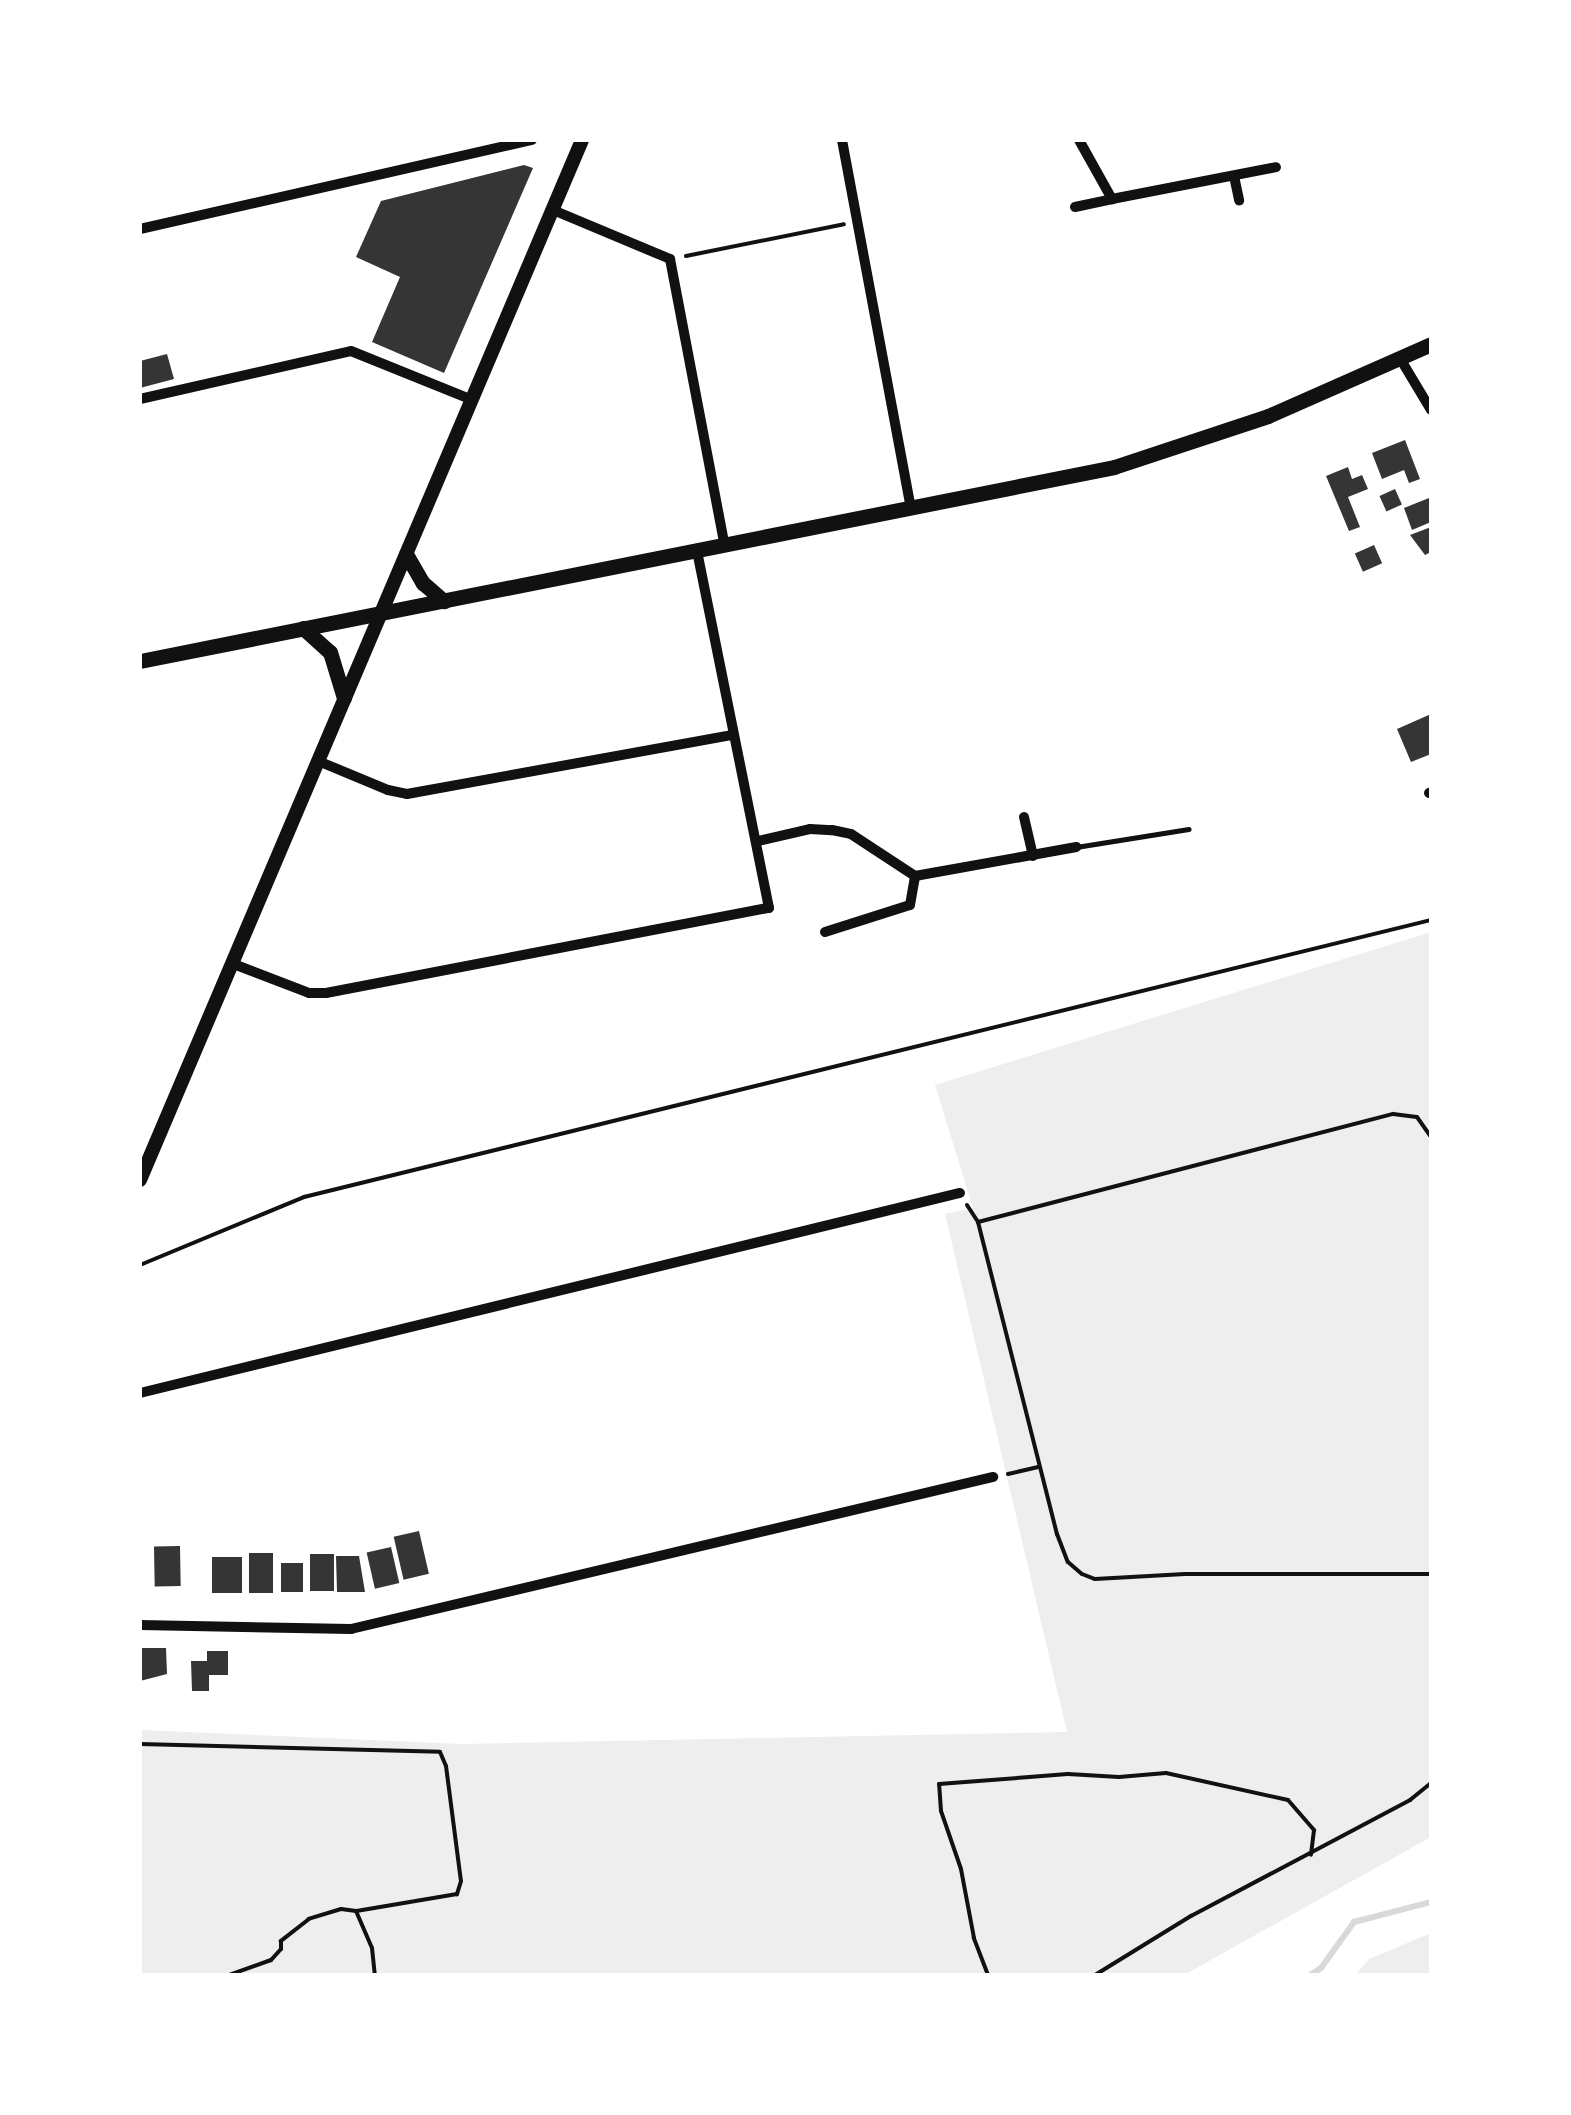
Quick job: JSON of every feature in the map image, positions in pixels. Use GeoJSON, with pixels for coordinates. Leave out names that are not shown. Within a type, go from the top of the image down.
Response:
{"type":"FeatureCollection","features":[{"type":"Feature","properties":{"kind":"main road"},"geometry":{"type":"LineString","coordinates":[[140,1180],[579,141]]}},
{"type":"Feature","properties":{"kind":"main road"},"geometry":{"type":"LineString","coordinates":[[140,660],[911,510],[1167,452],[1268,416],[1431,344]]}},
{"type":"Feature","properties":{"kind":"main road"},"geometry":{"type":"LineString","coordinates":[[406,554],[423,583],[444,601]]}},
{"type":"Feature","properties":{"kind":"main road"},"geometry":{"type":"LineString","coordinates":[[302,628],[330,652],[344,698]]}},
{"type":"Feature","properties":{"kind":"street"},"geometry":{"type":"LineString","coordinates":[[140,229],[532,140]]}},
{"type":"Feature","properties":{"kind":"street"},"geometry":{"type":"LineString","coordinates":[[842,140],[911,510]]}},
{"type":"Feature","properties":{"kind":"street"},"geometry":{"type":"LineString","coordinates":[[1079,140],[1112,199]]}},
{"type":"Feature","properties":{"kind":"street"},"geometry":{"type":"LineString","coordinates":[[1074,206],[1276,167]]}},
{"type":"Feature","properties":{"kind":"street"},"geometry":{"type":"LineString","coordinates":[[1234,176],[1239,200]]}},
{"type":"Feature","properties":{"kind":"street"},"geometry":{"type":"LineString","coordinates":[[553,210],[670,260],[725,546]]}},
{"type":"Feature","properties":{"kind":"street"},"geometry":{"type":"LineString","coordinates":[[140,399],[351,352],[470,399]]}},
{"type":"Feature","properties":{"kind":"street"},"geometry":{"type":"LineString","coordinates":[[1401,360],[1431,410]]}},
{"type":"Feature","properties":{"kind":"street"},"geometry":{"type":"LineString","coordinates":[[231,964],[309,993],[326,993],[769,908],[697,552]]}},
{"type":"Feature","properties":{"kind":"street"},"geometry":{"type":"LineString","coordinates":[[318,760],[388,790],[407,794],[732,735]]}},
{"type":"Feature","properties":{"kind":"street"},"geometry":{"type":"LineString","coordinates":[[1024,817],[1032,856]]}},
{"type":"Feature","properties":{"kind":"street"},"geometry":{"type":"LineString","coordinates":[[758,841],[810,829],[851,834],[915,876],[1076,847]]}},
{"type":"Feature","properties":{"kind":"street"},"geometry":{"type":"LineString","coordinates":[[825,932],[910,905],[915,876]]}},
{"type":"Feature","properties":{"kind":"street"},"geometry":{"type":"LineString","coordinates":[[140,1393],[960,1193]]}},
{"type":"Feature","properties":{"kind":"street"},"geometry":{"type":"LineString","coordinates":[[140,1625],[351,1629],[993,1477]]}},
{"type":"Feature","properties":{"kind":"lane"},"geometry":{"type":"LineString","coordinates":[[1076,847],[1190,829]]}},
{"type":"Feature","properties":{"kind":"path"},"geometry":{"type":"LineString","coordinates":[[670,260],[858,222]]}},
{"type":"Feature","properties":{"kind":"path"},"geometry":{"type":"LineString","coordinates":[[140,1264],[304,1196],[1431,920]]}},
{"type":"Feature","properties":{"kind":"path"},"geometry":{"type":"LineString","coordinates":[[1431,1137],[1417,1118],[1392,1114],[978,1222],[1038,1467],[1068,1562],[1095,1579],[1185,1574],[1431,1574]]}},
{"type":"Feature","properties":{"kind":"path"},"geometry":{"type":"LineString","coordinates":[[993,1477],[1038,1467]]}},
{"type":"Feature","properties":{"kind":"path"},"geometry":{"type":"LineString","coordinates":[[140,1744],[440,1752],[460,1881],[456,1894],[356,1911],[341,1909],[309,1919],[280,1941],[281,1950],[271,1960],[229,1975]]}},
{"type":"Feature","properties":{"kind":"path"},"geometry":{"type":"LineString","coordinates":[[988,1975],[974,1938],[961,1869],[941,1812],[939,1784],[1068,1774],[1119,1777],[1166,1773],[1288,1800],[1314,1830],[1311,1855]]}},
{"type":"Feature","properties":{"kind":"path"},"geometry":{"type":"LineString","coordinates":[[1095,1975],[1231,1894],[1410,1800],[1431,1783]]}},
{"type":"Feature","properties":{"kind":"path"},"geometry":{"type":"LineString","coordinates":[[356,1911],[372,1948],[375,1975]]}},
{"type":"Feature","properties":{"kind":"shaded area"},"geometry":{"type":"Polygon","coordinates":[[[1431,932],[1431,1837],[1184,1975],[140,1975],[140,1730],[462,1744],[1067,1732],[945,1214],[973,1208],[935,1085],[1431,932]]]}},
{"type":"Feature","properties":{"kind":"shaded area"},"geometry":{"type":"Polygon","coordinates":[[[1431,1933],[1431,1975],[1355,1975],[1369,1959],[1431,1933]]]}},
{"type":"Feature","properties":{"kind":"building"},"geometry":{"type":"Polygon","coordinates":[[[524,165],[533,168],[444,373],[372,342],[400,277],[356,257],[381,201],[524,165]]]}},
{"type":"Feature","properties":{"kind":"building"},"geometry":{"type":"Polygon","coordinates":[[[167,354],[174,379],[140,388],[140,361],[167,354]]]}},
{"type":"Feature","properties":{"kind":"building"},"geometry":{"type":"Polygon","coordinates":[[[1405,440],[1420,479],[1409,483],[1404,470],[1382,479],[1372,453],[1405,440]]]}},
{"type":"Feature","properties":{"kind":"building"},"geometry":{"type":"Polygon","coordinates":[[[1348,467],[1352,479],[1362,475],[1368,489],[1348,497],[1360,527],[1349,531],[1326,476],[1348,467]]]}},
{"type":"Feature","properties":{"kind":"building"},"geometry":{"type":"Polygon","coordinates":[[[1395,489],[1402,505],[1386,511],[1379,496],[1395,489]]]}},
{"type":"Feature","properties":{"kind":"building"},"geometry":{"type":"Polygon","coordinates":[[[1429,498],[1431,522],[1412,530],[1404,508],[1429,498]]]}},
{"type":"Feature","properties":{"kind":"building"},"geometry":{"type":"Polygon","coordinates":[[[1431,527],[1431,552],[1425,555],[1410,535],[1431,527]]]}},
{"type":"Feature","properties":{"kind":"building"},"geometry":{"type":"Polygon","coordinates":[[[1374,545],[1382,563],[1363,572],[1355,554],[1374,545]]]}},
{"type":"Feature","properties":{"kind":"building"},"geometry":{"type":"Polygon","coordinates":[[[1431,714],[1431,754],[1411,762],[1397,729],[1431,714]]]}},
{"type":"Feature","properties":{"kind":"building"},"geometry":{"type":"Polygon","coordinates":[[[419,1531],[429,1574],[404,1580],[394,1537],[419,1531]]]}},
{"type":"Feature","properties":{"kind":"building"},"geometry":{"type":"Polygon","coordinates":[[[154,1546],[180,1546],[181,1586],[155,1586],[154,1546]]]}},
{"type":"Feature","properties":{"kind":"building"},"geometry":{"type":"Polygon","coordinates":[[[391,1547],[399,1583],[375,1589],[367,1553],[391,1547]]]}},
{"type":"Feature","properties":{"kind":"building"},"geometry":{"type":"Polygon","coordinates":[[[249,1553],[273,1553],[273,1593],[249,1593],[249,1553]]]}},
{"type":"Feature","properties":{"kind":"building"},"geometry":{"type":"Polygon","coordinates":[[[310,1554],[334,1554],[334,1591],[310,1591],[310,1554]]]}},
{"type":"Feature","properties":{"kind":"building"},"geometry":{"type":"Polygon","coordinates":[[[336,1556],[359,1556],[365,1592],[337,1592],[336,1556]]]}},
{"type":"Feature","properties":{"kind":"building"},"geometry":{"type":"Polygon","coordinates":[[[212,1557],[242,1557],[242,1593],[212,1593],[212,1557]]]}},
{"type":"Feature","properties":{"kind":"building"},"geometry":{"type":"Polygon","coordinates":[[[281,1563],[303,1563],[303,1592],[281,1592],[281,1563]]]}},
{"type":"Feature","properties":{"kind":"building"},"geometry":{"type":"Polygon","coordinates":[[[140,1648],[166,1648],[167,1674],[140,1681],[140,1648]]]}},
{"type":"Feature","properties":{"kind":"building"},"geometry":{"type":"Polygon","coordinates":[[[207,1651],[228,1651],[228,1675],[209,1675],[209,1691],[192,1691],[191,1661],[207,1661],[207,1651]]]}},
{"type":"Feature","properties":{"kind":"waterway"},"geometry":{"type":"LineString","coordinates":[[1310,1975],[1321,1968],[1354,1922],[1431,1902]]}}]}
